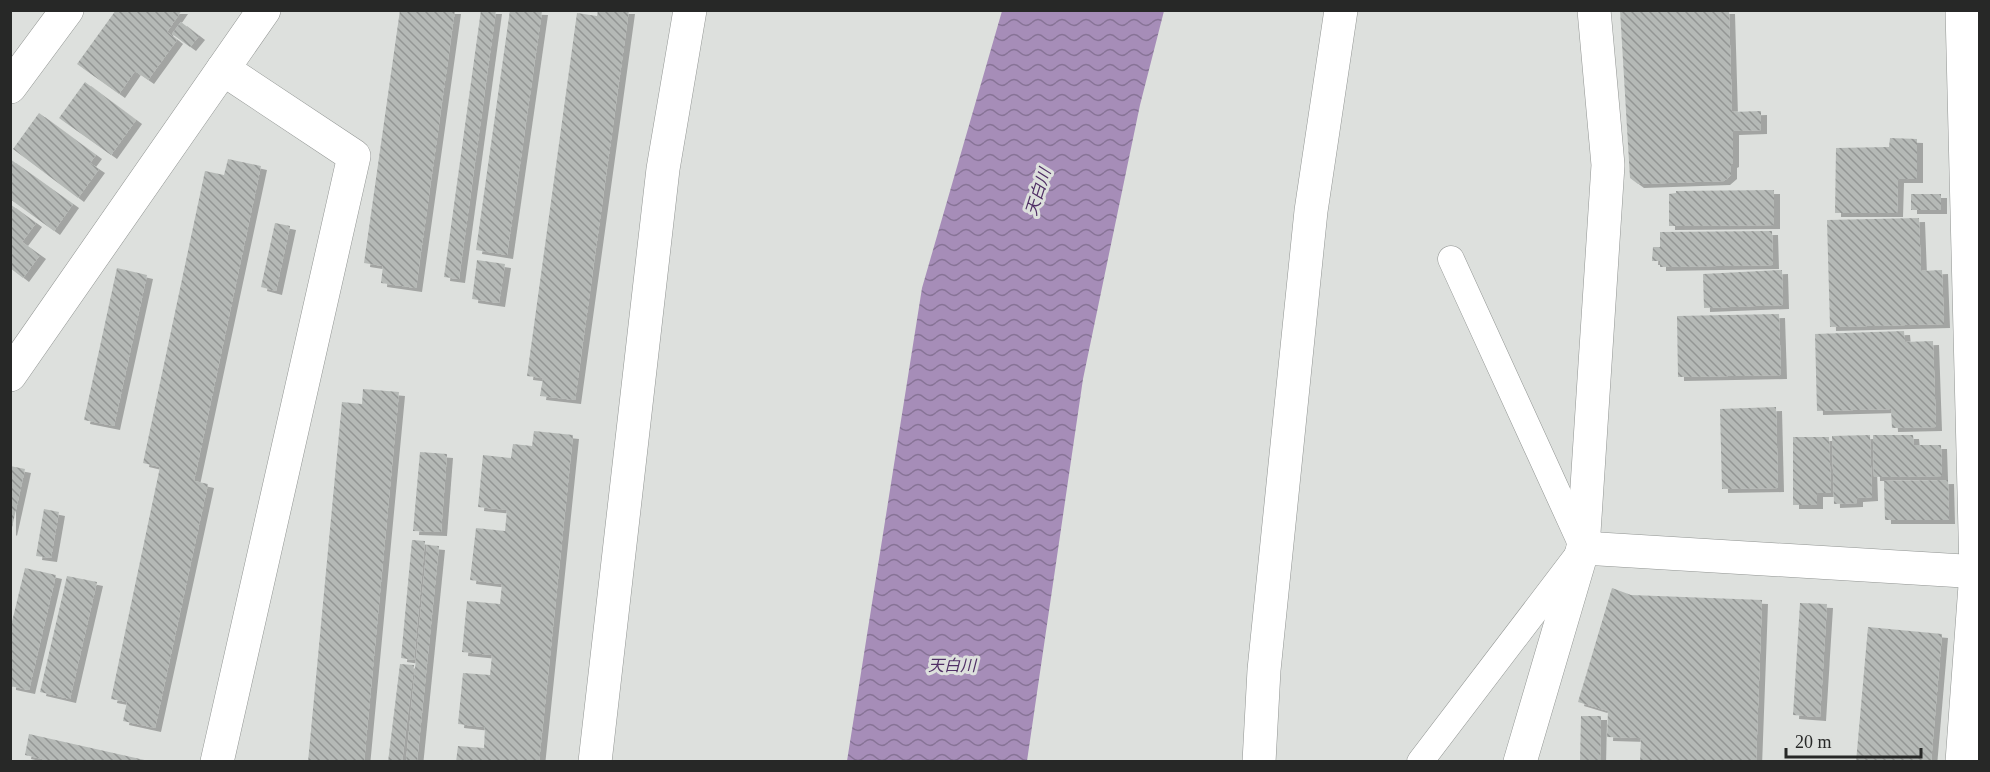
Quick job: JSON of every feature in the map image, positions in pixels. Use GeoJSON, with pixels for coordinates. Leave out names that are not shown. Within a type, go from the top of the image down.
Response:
{"type":"FeatureCollection","features":[{"type":"Feature","properties":{"kind":"street"},"geometry":{"type":"LineString","coordinates":[[10,87],[67,10]]}},
{"type":"Feature","properties":{"kind":"street"},"geometry":{"type":"LineString","coordinates":[[10,375],[264,10]]}},
{"type":"Feature","properties":{"kind":"street"},"geometry":{"type":"LineString","coordinates":[[595,762],[663,169],[690,10]]}},
{"type":"Feature","properties":{"kind":"street"},"geometry":{"type":"LineString","coordinates":[[1259,762],[1264,670],[1311,211],[1341,10]]}},
{"type":"Feature","properties":{"kind":"street"},"geometry":{"type":"LineString","coordinates":[[1520,762],[1583,548],[1608,165],[1594,10]]}},
{"type":"Feature","properties":{"kind":"street"},"geometry":{"type":"LineString","coordinates":[[1962,10],[1978,572],[1962,762]]}},
{"type":"Feature","properties":{"kind":"street"},"geometry":{"type":"LineString","coordinates":[[217,762],[354,156],[223,69]]}},
{"type":"Feature","properties":{"kind":"street"},"geometry":{"type":"LineString","coordinates":[[1583,548],[1978,572]]}},
{"type":"Feature","properties":{"kind":"lane"},"geometry":{"type":"LineString","coordinates":[[1419,762],[1583,548],[1451,259]]}},
{"type":"Feature","properties":{"kind":"water","name":"天白川"},"geometry":{"type":"Polygon","coordinates":[[[1002,11],[1164,11],[1140,105],[1083,379],[1027,761],[847,761],[922,288],[1002,11]]]}},
{"type":"Feature","properties":{"kind":"building"},"geometry":{"type":"Polygon","coordinates":[[[116,10],[182,10],[167,32],[177,40],[148,80],[135,71],[119,94],[77,64],[116,10]]]}},
{"type":"Feature","properties":{"kind":"building"},"geometry":{"type":"Polygon","coordinates":[[[400,10],[455,10],[416,288],[381,283],[383,266],[364,263],[400,10]]]}},
{"type":"Feature","properties":{"kind":"building"},"geometry":{"type":"Polygon","coordinates":[[[481,10],[496,10],[459,279],[444,277],[481,10]]]}},
{"type":"Feature","properties":{"kind":"building"},"geometry":{"type":"Polygon","coordinates":[[[510,10],[542,11],[507,255],[476,250],[510,10]]]}},
{"type":"Feature","properties":{"kind":"building"},"geometry":{"type":"Polygon","coordinates":[[[598,10],[629,10],[575,400],[540,396],[543,378],[527,376],[577,13],[597,16],[598,10]]]}},
{"type":"Feature","properties":{"kind":"building"},"geometry":{"type":"Polygon","coordinates":[[[1620,10],[1729,10],[1732,112],[1761,111],[1761,130],[1733,131],[1731,175],[1724,181],[1638,184],[1630,178],[1620,10]]]}},
{"type":"Feature","properties":{"kind":"building"},"geometry":{"type":"Polygon","coordinates":[[[181,22],[199,36],[190,47],[172,34],[181,22]]]}},
{"type":"Feature","properties":{"kind":"building"},"geometry":{"type":"Polygon","coordinates":[[[85,82],[136,120],[111,155],[59,118],[85,82]]]}},
{"type":"Feature","properties":{"kind":"building"},"geometry":{"type":"Polygon","coordinates":[[[39,113],[96,155],[90,163],[99,169],[78,198],[13,149],[39,113]]]}},
{"type":"Feature","properties":{"kind":"building"},"geometry":{"type":"Polygon","coordinates":[[[1890,138],[1917,139],[1917,179],[1898,179],[1897,213],[1835,213],[1836,148],[1889,147],[1890,138]]]}},
{"type":"Feature","properties":{"kind":"building"},"geometry":{"type":"Polygon","coordinates":[[[10,159],[73,204],[54,231],[10,199],[10,159]]]}},
{"type":"Feature","properties":{"kind":"building"},"geometry":{"type":"Polygon","coordinates":[[[228,159],[261,166],[194,481],[208,484],[155,728],[123,721],[127,702],[111,699],[160,467],[143,463],[205,171],[224,175],[228,159]]]}},
{"type":"Feature","properties":{"kind":"building"},"geometry":{"type":"Polygon","coordinates":[[[1774,190],[1774,225],[1669,226],[1669,194],[1676,193],[1676,191],[1774,190]]]}},
{"type":"Feature","properties":{"kind":"building"},"geometry":{"type":"Polygon","coordinates":[[[1911,194],[1941,194],[1941,210],[1911,210],[1911,194]]]}},
{"type":"Feature","properties":{"kind":"building"},"geometry":{"type":"Polygon","coordinates":[[[10,204],[36,223],[22,242],[40,255],[23,278],[10,268],[10,204]]]}},
{"type":"Feature","properties":{"kind":"building"},"geometry":{"type":"Polygon","coordinates":[[[1919,218],[1921,271],[1942,270],[1944,324],[1830,327],[1827,220],[1919,218]]]}},
{"type":"Feature","properties":{"kind":"building"},"geometry":{"type":"Polygon","coordinates":[[[275,223],[290,226],[276,291],[261,287],[275,223]]]}},
{"type":"Feature","properties":{"kind":"building"},"geometry":{"type":"Polygon","coordinates":[[[1772,231],[1773,265],[1660,267],[1660,261],[1652,261],[1653,247],[1660,247],[1660,232],[1772,231]]]}},
{"type":"Feature","properties":{"kind":"building"},"geometry":{"type":"Polygon","coordinates":[[[477,260],[505,264],[499,303],[472,299],[477,260]]]}},
{"type":"Feature","properties":{"kind":"building"},"geometry":{"type":"Polygon","coordinates":[[[117,268],[147,275],[114,426],[84,420],[117,268]]]}},
{"type":"Feature","properties":{"kind":"building"},"geometry":{"type":"Polygon","coordinates":[[[1782,270],[1783,305],[1704,308],[1703,274],[1782,270]]]}},
{"type":"Feature","properties":{"kind":"building"},"geometry":{"type":"Polygon","coordinates":[[[1779,314],[1781,375],[1678,377],[1677,316],[1779,314]]]}},
{"type":"Feature","properties":{"kind":"building"},"geometry":{"type":"Polygon","coordinates":[[[1904,331],[1905,342],[1933,341],[1936,427],[1892,428],[1891,409],[1817,411],[1815,334],[1904,331]]]}},
{"type":"Feature","properties":{"kind":"building"},"geometry":{"type":"Polygon","coordinates":[[[363,389],[399,392],[364,762],[308,762],[342,402],[362,404],[363,389]]]}},
{"type":"Feature","properties":{"kind":"building"},"geometry":{"type":"Polygon","coordinates":[[[1776,407],[1778,488],[1722,489],[1720,409],[1776,407]]]}},
{"type":"Feature","properties":{"kind":"building"},"geometry":{"type":"Polygon","coordinates":[[[534,431],[573,435],[539,762],[456,762],[458,746],[484,748],[485,727],[458,724],[463,673],[490,675],[492,655],[462,652],[467,601],[500,604],[502,584],[470,580],[476,528],[505,531],[507,510],[478,507],[483,455],[511,458],[513,444],[532,446],[534,431]]]}},
{"type":"Feature","properties":{"kind":"building"},"geometry":{"type":"Polygon","coordinates":[[[1870,435],[1872,497],[1857,498],[1857,503],[1834,504],[1832,436],[1870,435]]]}},
{"type":"Feature","properties":{"kind":"building"},"geometry":{"type":"Polygon","coordinates":[[[1873,435],[1913,435],[1914,445],[1941,445],[1942,476],[1874,477],[1873,435]]]}},
{"type":"Feature","properties":{"kind":"building"},"geometry":{"type":"Polygon","coordinates":[[[1793,437],[1829,437],[1831,493],[1817,493],[1817,505],[1793,505],[1793,437]]]}},
{"type":"Feature","properties":{"kind":"building"},"geometry":{"type":"Polygon","coordinates":[[[420,452],[447,454],[441,532],[413,531],[420,452]]]}},
{"type":"Feature","properties":{"kind":"building"},"geometry":{"type":"Polygon","coordinates":[[[10,466],[25,469],[11,532],[10,531],[10,466]]]}},
{"type":"Feature","properties":{"kind":"building"},"geometry":{"type":"Polygon","coordinates":[[[1948,480],[1949,520],[1885,520],[1884,481],[1948,480]]]}},
{"type":"Feature","properties":{"kind":"building"},"geometry":{"type":"Polygon","coordinates":[[[44,509],[59,512],[51,558],[36,556],[44,509]]]}},
{"type":"Feature","properties":{"kind":"building"},"geometry":{"type":"Polygon","coordinates":[[[412,540],[425,541],[414,660],[401,658],[412,540]]]}},
{"type":"Feature","properties":{"kind":"building"},"geometry":{"type":"Polygon","coordinates":[[[427,545],[439,546],[417,762],[406,762],[427,545]]]}},
{"type":"Feature","properties":{"kind":"building"},"geometry":{"type":"Polygon","coordinates":[[[25,568],[56,575],[29,690],[10,686],[10,630],[25,568]]]}},
{"type":"Feature","properties":{"kind":"building"},"geometry":{"type":"Polygon","coordinates":[[[67,576],[97,582],[70,699],[40,692],[67,576]]]}},
{"type":"Feature","properties":{"kind":"building"},"geometry":{"type":"Polygon","coordinates":[[[1612,588],[1631,595],[1762,600],[1756,762],[1640,762],[1641,738],[1607,737],[1608,711],[1578,702],[1612,588]]]}},
{"type":"Feature","properties":{"kind":"building"},"geometry":{"type":"Polygon","coordinates":[[[1800,603],[1827,604],[1820,717],[1793,715],[1800,603]]]}},
{"type":"Feature","properties":{"kind":"building"},"geometry":{"type":"Polygon","coordinates":[[[1868,627],[1942,634],[1931,762],[1856,762],[1868,627]]]}},
{"type":"Feature","properties":{"kind":"building"},"geometry":{"type":"Polygon","coordinates":[[[400,664],[414,665],[402,762],[388,762],[400,664]]]}},
{"type":"Feature","properties":{"kind":"building"},"geometry":{"type":"Polygon","coordinates":[[[1581,716],[1601,716],[1600,762],[1580,762],[1581,716]]]}},
{"type":"Feature","properties":{"kind":"building"},"geometry":{"type":"Polygon","coordinates":[[[29,734],[149,762],[55,762],[25,755],[29,734]]]}}]}
